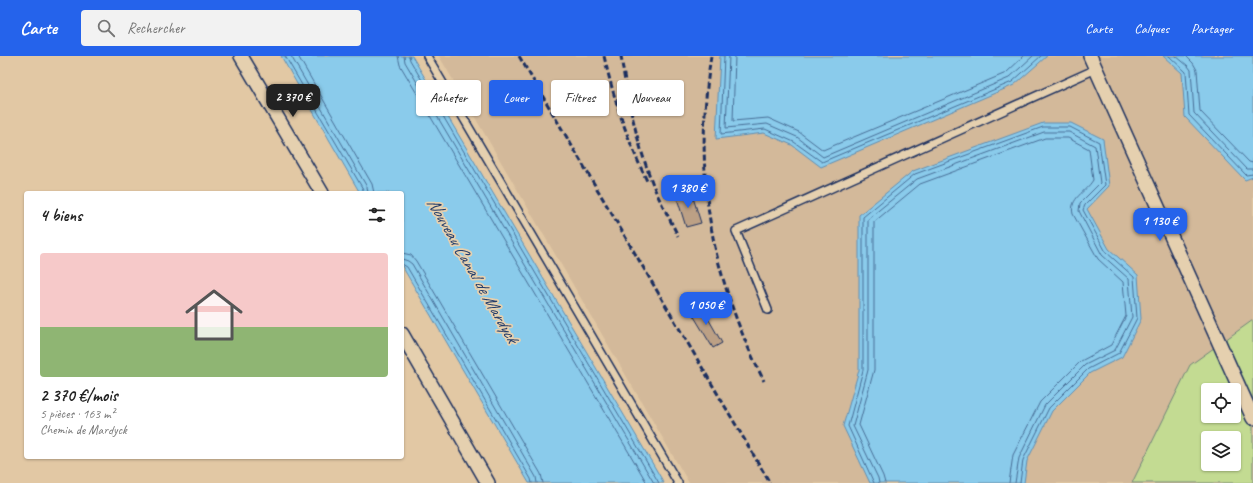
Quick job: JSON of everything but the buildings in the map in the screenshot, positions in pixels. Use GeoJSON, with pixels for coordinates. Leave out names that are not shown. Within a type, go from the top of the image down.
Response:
{"type":"FeatureCollection","features":[{"type":"Feature","properties":{"kind":"street"},"geometry":{"type":"LineString","coordinates":[[242,56],[321,191]]}},
{"type":"Feature","properties":{"kind":"street"},"geometry":{"type":"LineString","coordinates":[[1090,56],[1253,418]]}},
{"type":"Feature","properties":{"kind":"street"},"geometry":{"type":"LineString","coordinates":[[404,337],[488,483]]}},
{"type":"Feature","properties":{"kind":"lane"},"geometry":{"type":"LineString","coordinates":[[427,56],[678,483]]}},
{"type":"Feature","properties":{"kind":"lane"},"geometry":{"type":"LineString","coordinates":[[768,310],[736,231],[1096,69]]}},
{"type":"Feature","properties":{"kind":"shaded area"},"geometry":{"type":"Polygon","coordinates":[[[439,56],[1253,56],[1253,483],[689,483],[474,116],[481,116],[481,80],[453,80],[439,56]]]}},
{"type":"Feature","properties":{"kind":"green space"},"geometry":{"type":"Polygon","coordinates":[[[1253,320],[1253,483],[1132,483],[1190,365],[1253,320]]]}},
{"type":"Feature","properties":{"kind":"water","name":"Nouveau Canal de Mardyck"},"geometry":{"type":"Polygon","coordinates":[[[281,56],[412,56],[426,80],[416,80],[416,116],[447,116],[664,483],[529,483],[404,269],[404,191],[359,191],[281,56]]]}},
{"type":"Feature","properties":{"kind":"water"},"geometry":{"type":"Polygon","coordinates":[[[720,56],[1047,56],[1014,85],[821,167],[792,145],[764,133],[716,139],[720,56]]]}},
{"type":"Feature","properties":{"kind":"water"},"geometry":{"type":"Polygon","coordinates":[[[1163,56],[1253,56],[1253,177],[1245,180],[1185,117],[1182,73],[1163,56]]]}},
{"type":"Feature","properties":{"kind":"water"},"geometry":{"type":"Polygon","coordinates":[[[1043,123],[1071,123],[1103,139],[1109,186],[1087,209],[1109,249],[1138,275],[1141,319],[1122,357],[1090,373],[1052,411],[1027,461],[1024,483],[870,483],[843,426],[859,370],[859,215],[913,171],[1043,123]]]}},
{"type":"Feature","properties":{"kind":"railway"},"geometry":{"type":"LineString","coordinates":[[519,56],[770,483]]}},
{"type":"Feature","properties":{"kind":"railway"},"geometry":{"type":"LineString","coordinates":[[604,56],[622,121],[648,183]]}},
{"type":"Feature","properties":{"kind":"railway"},"geometry":{"type":"LineString","coordinates":[[621,56],[630,107],[644,160],[656,192],[678,236]]}},
{"type":"Feature","properties":{"kind":"railway"},"geometry":{"type":"LineString","coordinates":[[711,56],[707,85],[704,144],[705,173],[712,231],[718,260],[734,312],[764,381]]}}]}
